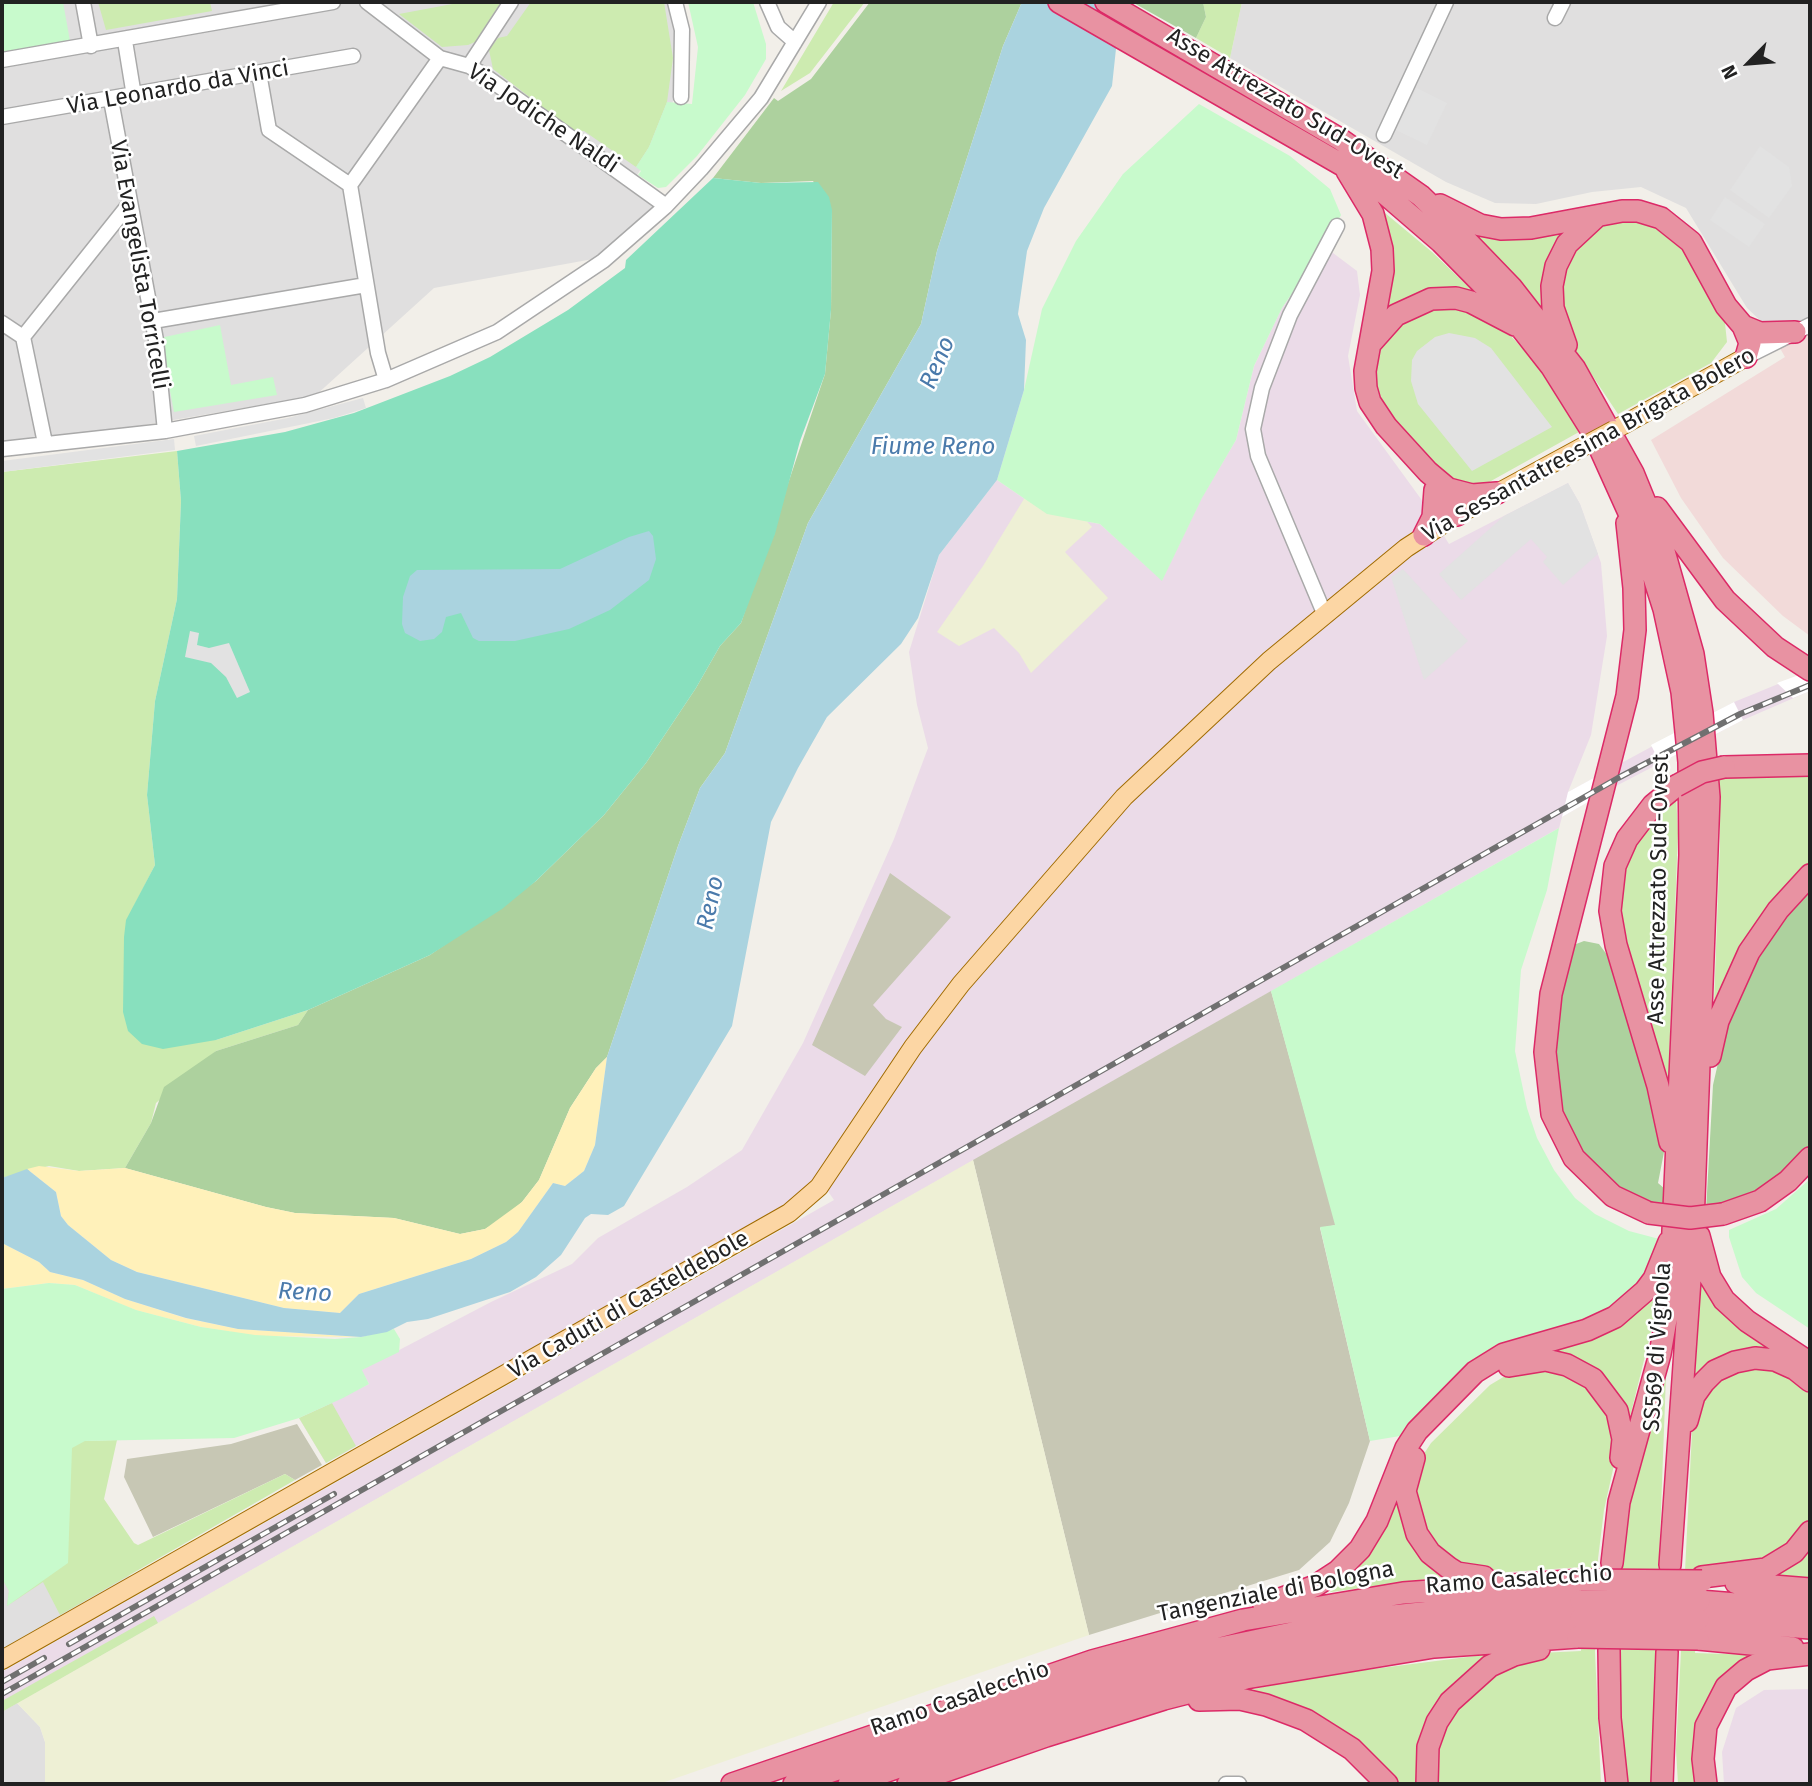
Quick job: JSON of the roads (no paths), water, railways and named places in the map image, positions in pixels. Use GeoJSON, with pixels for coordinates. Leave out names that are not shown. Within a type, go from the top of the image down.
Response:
{"type":"FeatureCollection","features":[{"type":"Feature","properties":{"kind":"highway","name":"Asse Attrezzato Sud-Ovest"},"geometry":{"type":"LineString","coordinates":[[1059,2],[1344,166],[1383,192],[1481,281],[1524,330],[1593,433],[1624,495],[1651,566],[1671,638],[1682,692],[1689,762],[1690,828],[1677,1178]]}},
{"type":"Feature","properties":{"kind":"highway","name":"Asse Attrezzato Sud-Ovest"},"geometry":{"type":"LineString","coordinates":[[1106,2],[1340,139],[1421,196],[1511,287],[1575,369],[1633,473],[1666,556],[1686,624],[1698,680],[1706,752],[1709,825],[1697,1134]]}},
{"type":"Feature","properties":{"kind":"highway"},"geometry":{"type":"LineString","coordinates":[[1344,166],[1373,214],[1381,239],[1383,271],[1365,379],[1370,402],[1386,426],[1428,472],[1443,493],[1456,499],[1457,515]]}},
{"type":"Feature","properties":{"kind":"highway"},"geometry":{"type":"LineString","coordinates":[[1421,196],[1474,222],[1501,229],[1531,228],[1637,211],[1672,224],[1691,243],[1726,306],[1743,326],[1750,343],[1741,360]]}},
{"type":"Feature","properties":{"kind":"highway"},"geometry":{"type":"LineString","coordinates":[[1575,369],[1553,308],[1552,286],[1556,266],[1567,244],[1598,216]]}},
{"type":"Feature","properties":{"kind":"highway"},"geometry":{"type":"LineString","coordinates":[[1370,345],[1396,315],[1430,299],[1456,298],[1471,302],[1524,330]]}},
{"type":"Feature","properties":{"kind":"highway"},"geometry":{"type":"LineString","coordinates":[[1726,306],[1741,360]]}},
{"type":"Feature","properties":{"kind":"highway"},"geometry":{"type":"LineString","coordinates":[[1743,326],[1760,333],[1803,328]]}},
{"type":"Feature","properties":{"kind":"highway"},"geometry":{"type":"LineString","coordinates":[[1633,473],[1694,563],[1724,600],[1775,647],[1810,670]]}},
{"type":"Feature","properties":{"kind":"highway"},"geometry":{"type":"LineString","coordinates":[[1443,493],[1497,493]]}},
{"type":"Feature","properties":{"kind":"highway"},"geometry":{"type":"LineString","coordinates":[[1424,536],[1443,493]]}},
{"type":"Feature","properties":{"kind":"highway"},"geometry":{"type":"LineString","coordinates":[[1624,495],[1634,588],[1632,661],[1627,696],[1551,994],[1546,1031],[1546,1073],[1552,1114],[1574,1158],[1613,1196],[1649,1213],[1690,1217],[1723,1214],[1748,1207],[1768,1196],[1810,1158]]}},
{"type":"Feature","properties":{"kind":"highway"},"geometry":{"type":"LineString","coordinates":[[1677,1178],[1658,1086],[1616,945],[1610,911],[1615,866],[1627,839],[1653,806],[1676,786],[1702,772],[1724,767],[1810,765]]}},
{"type":"Feature","properties":{"kind":"highway"},"geometry":{"type":"LineString","coordinates":[[1697,1134],[1712,1042],[1736,976],[1762,931],[1810,875]]}},
{"type":"Feature","properties":{"kind":"highway","name":"SS569 di Vignola"},"geometry":{"type":"LineString","coordinates":[[1667,1572],[1697,1134]]}},
{"type":"Feature","properties":{"kind":"highway","name":"SS569 di Vignola"},"geometry":{"type":"LineString","coordinates":[[1612,1563],[1615,1526],[1666,1323],[1676,1221],[1677,1178]]}},
{"type":"Feature","properties":{"kind":"highway"},"geometry":{"type":"LineString","coordinates":[[1694,1202],[1705,1262],[1724,1300],[1747,1321],[1810,1363]]}},
{"type":"Feature","properties":{"kind":"highway"},"geometry":{"type":"LineString","coordinates":[[1158,1641],[1210,1618],[1301,1592],[1338,1571],[1369,1536],[1406,1447],[1462,1384],[1484,1365],[1504,1354],[1587,1330],[1626,1310],[1654,1279],[1676,1221]]}},
{"type":"Feature","properties":{"kind":"highway"},"geometry":{"type":"LineString","coordinates":[[1674,1478],[1690,1406],[1698,1390],[1716,1371],[1745,1360],[1766,1359],[1795,1369],[1810,1381]]}},
{"type":"Feature","properties":{"kind":"highway"},"geometry":{"type":"LineString","coordinates":[[1543,1581],[1457,1573],[1430,1553],[1417,1534],[1409,1514],[1407,1479],[1418,1450],[1453,1411],[1494,1374],[1525,1361],[1557,1362],[1586,1374],[1608,1394],[1617,1411],[1623,1439],[1616,1482],[1615,1526]]}},
{"type":"Feature","properties":{"kind":"highway"},"geometry":{"type":"LineString","coordinates":[[1700,1603],[1794,1552],[1810,1532]]}},
{"type":"Feature","properties":{"kind":"highway","name":"Tangenziale di Bologna"},"geometry":{"type":"LineString","coordinates":[[908,1784],[1164,1699],[1288,1670],[1434,1647],[1580,1616],[1667,1572],[1700,1603],[1810,1652]]}},
{"type":"Feature","properties":{"kind":"highway","name":"Tangenziale di Bologna"},"geometry":{"type":"LineString","coordinates":[[732,1784],[1081,1664],[1243,1620],[1355,1601],[1464,1587],[1543,1581],[1580,1616],[1627,1637],[1700,1603],[1810,1589]]}},
{"type":"Feature","properties":{"kind":"highway","name":"Ramo Casalecchio"},"geometry":{"type":"LineString","coordinates":[[849,1784],[1086,1703],[1241,1661],[1374,1636],[1700,1603],[1809,1623]]}},
{"type":"Feature","properties":{"kind":"highway","name":"Ramo Casalecchio"},"geometry":{"type":"LineString","coordinates":[[794,1784],[1096,1680],[1197,1652],[1354,1620],[1508,1604],[1580,1616]]}},
{"type":"Feature","properties":{"kind":"highway"},"geometry":{"type":"LineString","coordinates":[[1427,1784],[1426,1761],[1432,1733],[1442,1712],[1460,1690],[1490,1666],[1580,1616]]}},
{"type":"Feature","properties":{"kind":"highway"},"geometry":{"type":"LineString","coordinates":[[1607,1784],[1609,1650]]}},
{"type":"Feature","properties":{"kind":"highway"},"geometry":{"type":"LineString","coordinates":[[1662,1784],[1667,1652]]}},
{"type":"Feature","properties":{"kind":"highway"},"geometry":{"type":"LineString","coordinates":[[1706,1784],[1703,1759],[1706,1726],[1726,1687],[1746,1670],[1767,1659],[1810,1652]]}},
{"type":"Feature","properties":{"kind":"highway"},"geometry":{"type":"LineString","coordinates":[[1046,1736],[1131,1718],[1195,1700],[1240,1699],[1266,1704],[1318,1726],[1364,1758],[1387,1784]]}},
{"type":"Feature","properties":{"kind":"highway"},"geometry":{"type":"LineString","coordinates":[[1665,1704],[1673,1784]]}},
{"type":"Feature","properties":{"kind":"highway"},"geometry":{"type":"LineString","coordinates":[[1610,1718],[1616,1784]]}},
{"type":"Feature","properties":{"kind":"main road","name":"Via Sessantatreesima Brigata Bolero"},"geometry":{"type":"LineString","coordinates":[[1124,797],[1324,613],[1424,536],[1457,515],[1741,360]]}},
{"type":"Feature","properties":{"kind":"main road","name":"Via Caduti di Casteldebole"},"geometry":{"type":"LineString","coordinates":[[2,1660],[789,1213],[819,1187],[907,1055],[954,993],[1124,797]]}},
{"type":"Feature","properties":{"kind":"street"},"geometry":{"type":"LineString","coordinates":[[83,2],[91,46]]}},
{"type":"Feature","properties":{"kind":"street"},"geometry":{"type":"LineString","coordinates":[[2,60],[125,41],[333,2]]}},
{"type":"Feature","properties":{"kind":"street","name":"Via Jodiche Naldi"},"geometry":{"type":"LineString","coordinates":[[367,2],[382,8],[440,58],[469,66],[666,206]]}},
{"type":"Feature","properties":{"kind":"street"},"geometry":{"type":"LineString","coordinates":[[469,66],[511,2]]}},
{"type":"Feature","properties":{"kind":"street"},"geometry":{"type":"LineString","coordinates":[[675,2],[682,30],[681,97]]}},
{"type":"Feature","properties":{"kind":"street"},"geometry":{"type":"LineString","coordinates":[[767,2],[778,27],[795,42]]}},
{"type":"Feature","properties":{"kind":"street"},"geometry":{"type":"LineString","coordinates":[[2,449],[165,431],[305,405],[386,380],[478,341],[540,306],[603,261],[666,206],[747,116],[819,2]]}},
{"type":"Feature","properties":{"kind":"street"},"geometry":{"type":"LineString","coordinates":[[1384,135],[1446,2]]}},
{"type":"Feature","properties":{"kind":"street"},"geometry":{"type":"LineString","coordinates":[[1555,18],[1563,2]]}},
{"type":"Feature","properties":{"kind":"street"},"geometry":{"type":"LineString","coordinates":[[125,41],[134,96]]}},
{"type":"Feature","properties":{"kind":"street","name":"Via Leonardo da Vinci"},"geometry":{"type":"LineString","coordinates":[[2,117],[353,57]]}},
{"type":"Feature","properties":{"kind":"street"},"geometry":{"type":"LineString","coordinates":[[386,380],[366,285],[350,186],[440,58]]}},
{"type":"Feature","properties":{"kind":"street"},"geometry":{"type":"LineString","coordinates":[[259,74],[269,130],[350,186]]}},
{"type":"Feature","properties":{"kind":"street","name":"Via Evangelista Torricelli"},"geometry":{"type":"LineString","coordinates":[[111,100],[153,321],[165,431]]}},
{"type":"Feature","properties":{"kind":"street"},"geometry":{"type":"LineString","coordinates":[[23,337],[130,203]]}},
{"type":"Feature","properties":{"kind":"street"},"geometry":{"type":"LineString","coordinates":[[1324,613],[1258,456],[1253,429],[1262,388],[1290,315],[1337,226]]}},
{"type":"Feature","properties":{"kind":"street"},"geometry":{"type":"LineString","coordinates":[[153,321],[366,285]]}},
{"type":"Feature","properties":{"kind":"street"},"geometry":{"type":"LineString","coordinates":[[2,323],[23,337],[45,443]]}},
{"type":"Feature","properties":{"kind":"street","name":"Via Sessantatreesima Brigata Bolero"},"geometry":{"type":"LineString","coordinates":[[1741,360],[1803,328]]}},
{"type":"Feature","properties":{"kind":"street"},"geometry":{"type":"LineString","coordinates":[[1226,1784],[1239,1784]]}},
{"type":"Feature","properties":{"kind":"water","name":"Fiume Reno"},"geometry":{"type":"Polygon","coordinates":[[[1022,2],[1121,2],[1112,86],[1044,208],[1027,251],[1018,314],[1026,340],[1024,390],[997,480],[939,555],[918,618],[901,644],[827,717],[798,768],[771,822],[732,1026],[624,1206],[608,1215],[591,1214],[585,1218],[561,1255],[536,1277],[510,1292],[428,1319],[407,1322],[387,1332],[361,1337],[238,1329],[186,1318],[125,1299],[83,1280],[50,1272],[39,1262],[2,1243],[2,1178],[27,1169],[56,1192],[61,1216],[68,1225],[111,1260],[137,1272],[284,1308],[340,1313],[359,1294],[471,1259],[506,1242],[518,1232],[553,1183],[565,1186],[584,1171],[595,1145],[607,1057],[678,846],[700,788],[725,753],[808,523],[921,324],[937,251],[1003,46],[1022,2]]]}},
{"type":"Feature","properties":{"kind":"water"},"geometry":{"type":"Polygon","coordinates":[[[649,531],[653,536],[656,559],[649,580],[610,610],[569,629],[515,641],[479,641],[473,638],[461,613],[446,617],[442,632],[434,639],[420,641],[405,633],[402,624],[403,597],[410,576],[417,570],[560,569],[629,537],[649,531]]]}},
{"type":"Feature","properties":{"kind":"railway"},"geometry":{"type":"LineString","coordinates":[[2,1694],[1618,778],[1740,714],[1810,685]]}},
{"type":"Feature","properties":{"kind":"railway"},"geometry":{"type":"LineString","coordinates":[[69,1644],[334,1494]]}},
{"type":"Feature","properties":{"kind":"railway"},"geometry":{"type":"LineString","coordinates":[[2,1682],[44,1658]]}},
{"type":"Feature","properties":{"kind":"water label","name":"Reno"},"geometry":{"type":"Point","coordinates":[938,363]}},
{"type":"Feature","properties":{"kind":"water label","name":"Reno"},"geometry":{"type":"Point","coordinates":[711,903]}},
{"type":"Feature","properties":{"kind":"water label","name":"Reno"},"geometry":{"type":"Point","coordinates":[305,1293]}}]}
